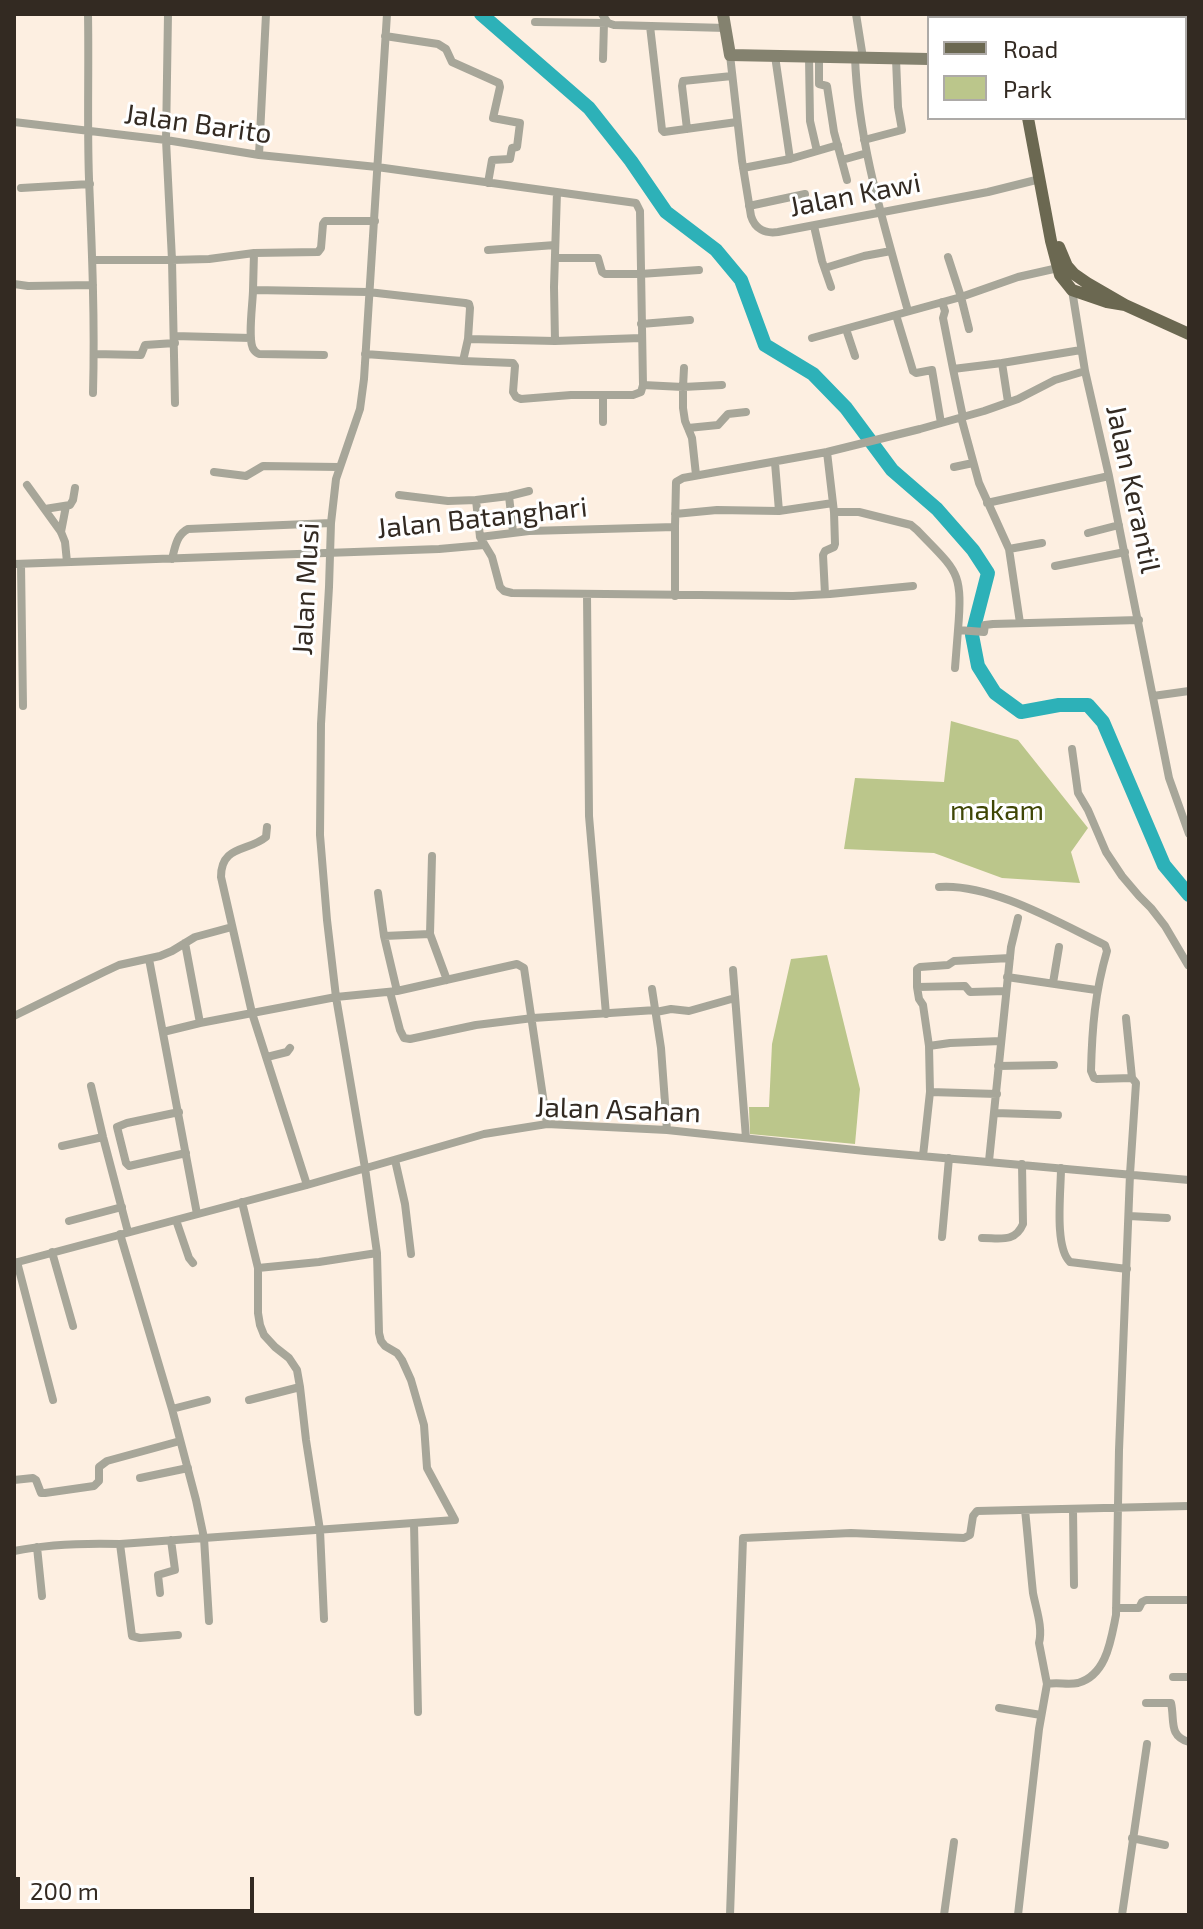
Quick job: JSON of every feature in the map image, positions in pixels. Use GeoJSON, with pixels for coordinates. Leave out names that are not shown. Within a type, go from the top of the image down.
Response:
{"type":"FeatureCollection","features":[{"type":"Feature","properties":{"kind":"main road"},"geometry":{"type":"LineString","coordinates":[[723,14],[730,55],[927,59]]}},
{"type":"Feature","properties":{"kind":"main road"},"geometry":{"type":"LineString","coordinates":[[1028,120],[1051,241],[1065,283],[1072,290],[1125,305]]}},
{"type":"Feature","properties":{"kind":"main road"},"geometry":{"type":"LineString","coordinates":[[1049,223],[1067,266],[1074,274],[1125,305],[1189,334]]}},
{"type":"Feature","properties":{"kind":"street"},"geometry":{"type":"LineString","coordinates":[[88,14],[93,393]]}},
{"type":"Feature","properties":{"kind":"street"},"geometry":{"type":"LineString","coordinates":[[168,14],[166,140],[175,403]]}},
{"type":"Feature","properties":{"kind":"street"},"geometry":{"type":"LineString","coordinates":[[259,155],[266,14]]}},
{"type":"Feature","properties":{"kind":"street","name":"Jalan Musi"},"geometry":{"type":"LineString","coordinates":[[387,14],[360,409],[339,467],[331,523],[321,724],[320,845],[336,997],[377,1253],[379,1323],[383,1343],[397,1353],[411,1380],[424,1425],[427,1468],[455,1520],[414,1523]]}},
{"type":"Feature","properties":{"kind":"street"},"geometry":{"type":"LineString","coordinates":[[856,14],[859,57],[856,85],[864,140],[908,311]]}},
{"type":"Feature","properties":{"kind":"street"},"geometry":{"type":"LineString","coordinates":[[535,22],[605,20],[631,26],[726,28]]}},
{"type":"Feature","properties":{"kind":"street"},"geometry":{"type":"LineString","coordinates":[[603,59],[605,20]]}},
{"type":"Feature","properties":{"kind":"street"},"geometry":{"type":"LineString","coordinates":[[650,26],[662,130],[737,122]]}},
{"type":"Feature","properties":{"kind":"street"},"geometry":{"type":"LineString","coordinates":[[385,36],[438,44],[446,49],[452,62],[499,83],[493,118],[519,122],[519,135],[510,159],[492,160],[488,183]]}},
{"type":"Feature","properties":{"kind":"street","name":"Jalan Kawi"},"geometry":{"type":"LineString","coordinates":[[730,55],[749,206],[753,222],[765,232],[814,226],[1040,179]]}},
{"type":"Feature","properties":{"kind":"street"},"geometry":{"type":"LineString","coordinates":[[775,56],[790,159]]}},
{"type":"Feature","properties":{"kind":"street"},"geometry":{"type":"LineString","coordinates":[[814,57],[819,84],[827,86],[847,180]]}},
{"type":"Feature","properties":{"kind":"street"},"geometry":{"type":"LineString","coordinates":[[814,57],[810,121],[817,151]]}},
{"type":"Feature","properties":{"kind":"street"},"geometry":{"type":"LineString","coordinates":[[864,140],[902,130],[896,59]]}},
{"type":"Feature","properties":{"kind":"street"},"geometry":{"type":"LineString","coordinates":[[687,129],[683,81],[732,76]]}},
{"type":"Feature","properties":{"kind":"street","name":"Jalan Barito"},"geometry":{"type":"LineString","coordinates":[[14,122],[619,200],[639,205],[640,274]]}},
{"type":"Feature","properties":{"kind":"street"},"geometry":{"type":"LineString","coordinates":[[743,168],[838,145]]}},
{"type":"Feature","properties":{"kind":"street"},"geometry":{"type":"LineString","coordinates":[[842,160],[867,153]]}},
{"type":"Feature","properties":{"kind":"street"},"geometry":{"type":"LineString","coordinates":[[21,188],[90,184]]}},
{"type":"Feature","properties":{"kind":"street"},"geometry":{"type":"LineString","coordinates":[[555,341],[557,192]]}},
{"type":"Feature","properties":{"kind":"street"},"geometry":{"type":"LineString","coordinates":[[749,206],[805,194]]}},
{"type":"Feature","properties":{"kind":"street"},"geometry":{"type":"LineString","coordinates":[[93,260],[209,259],[254,253],[318,252],[325,221],[375,221]]}},
{"type":"Feature","properties":{"kind":"street"},"geometry":{"type":"LineString","coordinates":[[814,226],[831,287]]}},
{"type":"Feature","properties":{"kind":"street"},"geometry":{"type":"LineString","coordinates":[[488,250],[555,245]]}},
{"type":"Feature","properties":{"kind":"street"},"geometry":{"type":"LineString","coordinates":[[825,268],[891,251]]}},
{"type":"Feature","properties":{"kind":"street"},"geometry":{"type":"LineString","coordinates":[[254,253],[252,348],[259,354],[324,355]]}},
{"type":"Feature","properties":{"kind":"street"},"geometry":{"type":"LineString","coordinates":[[948,257],[969,329]]}},
{"type":"Feature","properties":{"kind":"street"},"geometry":{"type":"LineString","coordinates":[[555,258],[598,258],[605,274],[699,270]]}},
{"type":"Feature","properties":{"kind":"street"},"geometry":{"type":"LineString","coordinates":[[812,338],[1058,268]]}},
{"type":"Feature","properties":{"kind":"street"},"geometry":{"type":"LineString","coordinates":[[365,354],[513,363],[513,392],[521,399],[633,395],[641,392],[643,385],[640,274]]}},
{"type":"Feature","properties":{"kind":"street"},"geometry":{"type":"LineString","coordinates":[[14,284],[93,285]]}},
{"type":"Feature","properties":{"kind":"street"},"geometry":{"type":"LineString","coordinates":[[253,290],[368,292],[469,304],[468,339],[463,361]]}},
{"type":"Feature","properties":{"kind":"street","name":"Jalan Kerantil"},"geometry":{"type":"LineString","coordinates":[[1072,290],[1085,371],[1125,552],[1169,778],[1189,834]]}},
{"type":"Feature","properties":{"kind":"street"},"geometry":{"type":"LineString","coordinates":[[942,302],[973,463],[987,503],[1009,549],[1020,623]]}},
{"type":"Feature","properties":{"kind":"street"},"geometry":{"type":"LineString","coordinates":[[896,315],[916,373],[1081,350]]}},
{"type":"Feature","properties":{"kind":"street"},"geometry":{"type":"LineString","coordinates":[[641,324],[690,320]]}},
{"type":"Feature","properties":{"kind":"street"},"geometry":{"type":"LineString","coordinates":[[846,329],[855,356]]}},
{"type":"Feature","properties":{"kind":"street"},"geometry":{"type":"LineString","coordinates":[[94,354],[141,355],[145,345],[175,339],[251,338]]}},
{"type":"Feature","properties":{"kind":"street"},"geometry":{"type":"LineString","coordinates":[[468,339],[555,341],[641,338]]}},
{"type":"Feature","properties":{"kind":"street"},"geometry":{"type":"LineString","coordinates":[[1002,363],[1008,402]]}},
{"type":"Feature","properties":{"kind":"street"},"geometry":{"type":"LineString","coordinates":[[684,368],[683,408],[692,438],[696,475]]}},
{"type":"Feature","properties":{"kind":"street"},"geometry":{"type":"LineString","coordinates":[[932,370],[941,423]]}},
{"type":"Feature","properties":{"kind":"street"},"geometry":{"type":"LineString","coordinates":[[675,596],[676,482],[683,478],[827,452],[941,423],[1018,399],[1055,380],[1085,371]]}},
{"type":"Feature","properties":{"kind":"street"},"geometry":{"type":"LineString","coordinates":[[643,385],[722,385]]}},
{"type":"Feature","properties":{"kind":"street"},"geometry":{"type":"LineString","coordinates":[[603,395],[603,422]]}},
{"type":"Feature","properties":{"kind":"street"},"geometry":{"type":"LineString","coordinates":[[688,428],[718,425],[728,414],[746,412]]}},
{"type":"Feature","properties":{"kind":"street"},"geometry":{"type":"LineString","coordinates":[[825,594],[823,555],[835,544],[827,452]]}},
{"type":"Feature","properties":{"kind":"street"},"geometry":{"type":"LineString","coordinates":[[775,463],[779,511]]}},
{"type":"Feature","properties":{"kind":"street"},"geometry":{"type":"LineString","coordinates":[[954,467],[973,463]]}},
{"type":"Feature","properties":{"kind":"street"},"geometry":{"type":"LineString","coordinates":[[214,472],[246,476],[263,466],[339,467]]}},
{"type":"Feature","properties":{"kind":"street"},"geometry":{"type":"LineString","coordinates":[[987,503],[1109,476]]}},
{"type":"Feature","properties":{"kind":"street"},"geometry":{"type":"LineString","coordinates":[[27,485],[61,532],[67,562]]}},
{"type":"Feature","properties":{"kind":"street"},"geometry":{"type":"LineString","coordinates":[[45,509],[66,506],[73,500],[75,488]]}},
{"type":"Feature","properties":{"kind":"street"},"geometry":{"type":"LineString","coordinates":[[399,495],[448,501],[509,496],[529,491]]}},
{"type":"Feature","properties":{"kind":"street"},"geometry":{"type":"LineString","coordinates":[[509,496],[513,532]]}},
{"type":"Feature","properties":{"kind":"street"},"geometry":{"type":"LineString","coordinates":[[476,500],[482,541],[492,557],[500,587],[512,593],[675,596],[825,594],[913,586]]}},
{"type":"Feature","properties":{"kind":"street"},"geometry":{"type":"LineString","coordinates":[[61,532],[66,506]]}},
{"type":"Feature","properties":{"kind":"street"},"geometry":{"type":"LineString","coordinates":[[675,514],[717,510],[834,508],[911,525],[954,570],[960,587],[961,631],[955,668]]}},
{"type":"Feature","properties":{"kind":"street"},"geometry":{"type":"LineString","coordinates":[[172,559],[180,535],[188,529],[331,523]]}},
{"type":"Feature","properties":{"kind":"street"},"geometry":{"type":"LineString","coordinates":[[1088,533],[1119,525]]}},
{"type":"Feature","properties":{"kind":"street","name":"Jalan Batanghari"},"geometry":{"type":"LineString","coordinates":[[17,564],[330,553],[482,541],[513,532],[675,527]]}},
{"type":"Feature","properties":{"kind":"street"},"geometry":{"type":"LineString","coordinates":[[1009,549],[1042,543]]}},
{"type":"Feature","properties":{"kind":"street"},"geometry":{"type":"LineString","coordinates":[[1055,566],[1125,552]]}},
{"type":"Feature","properties":{"kind":"street"},"geometry":{"type":"LineString","coordinates":[[17,564],[23,706]]}},
{"type":"Feature","properties":{"kind":"street"},"geometry":{"type":"LineString","coordinates":[[587,594],[589,816],[606,1014]]}},
{"type":"Feature","properties":{"kind":"street"},"geometry":{"type":"LineString","coordinates":[[961,631],[984,632],[987,625],[1139,620]]}},
{"type":"Feature","properties":{"kind":"street"},"geometry":{"type":"LineString","coordinates":[[1153,696],[1189,691]]}},
{"type":"Feature","properties":{"kind":"street"},"geometry":{"type":"LineString","coordinates":[[1072,749],[1077,791],[1100,840],[1122,876],[1165,926],[1189,966]]}},
{"type":"Feature","properties":{"kind":"street"},"geometry":{"type":"LineString","coordinates":[[1179,807],[1189,805]]}},
{"type":"Feature","properties":{"kind":"street"},"geometry":{"type":"LineString","coordinates":[[267,827],[266,837],[262,841],[236,850],[221,867],[221,877],[252,1013],[307,1185]]}},
{"type":"Feature","properties":{"kind":"street"},"geometry":{"type":"LineString","coordinates":[[432,856],[430,934],[447,980]]}},
{"type":"Feature","properties":{"kind":"street"},"geometry":{"type":"LineString","coordinates":[[939,887],[966,888],[1019,905],[1105,945],[1106,953],[1096,990],[1092,1075],[1097,1079],[1132,1078]]}},
{"type":"Feature","properties":{"kind":"street"},"geometry":{"type":"LineString","coordinates":[[378,893],[393,992],[404,1038],[533,1018],[671,1009],[689,1011],[735,998]]}},
{"type":"Feature","properties":{"kind":"street"},"geometry":{"type":"LineString","coordinates":[[989,1161],[1007,977],[1018,918]]}},
{"type":"Feature","properties":{"kind":"street"},"geometry":{"type":"LineString","coordinates":[[14,1016],[119,965],[149,959],[172,951],[195,937],[232,927]]}},
{"type":"Feature","properties":{"kind":"street"},"geometry":{"type":"LineString","coordinates":[[384,936],[430,934]]}},
{"type":"Feature","properties":{"kind":"street"},"geometry":{"type":"LineString","coordinates":[[185,943],[200,1023]]}},
{"type":"Feature","properties":{"kind":"street"},"geometry":{"type":"LineString","coordinates":[[1053,983],[1059,947]]}},
{"type":"Feature","properties":{"kind":"street"},"geometry":{"type":"LineString","coordinates":[[923,1156],[930,1092],[929,1046],[917,987],[917,969],[948,965],[954,961],[1010,958]]}},
{"type":"Feature","properties":{"kind":"street"},"geometry":{"type":"LineString","coordinates":[[149,959],[197,1214]]}},
{"type":"Feature","properties":{"kind":"street"},"geometry":{"type":"LineString","coordinates":[[163,1032],[336,997],[393,992],[522,965],[533,1018],[547,1124]]}},
{"type":"Feature","properties":{"kind":"street"},"geometry":{"type":"LineString","coordinates":[[733,970],[746,1138]]}},
{"type":"Feature","properties":{"kind":"street"},"geometry":{"type":"LineString","coordinates":[[1007,977],[1096,990]]}},
{"type":"Feature","properties":{"kind":"street"},"geometry":{"type":"LineString","coordinates":[[917,987],[965,986],[970,992],[1006,991]]}},
{"type":"Feature","properties":{"kind":"street"},"geometry":{"type":"LineString","coordinates":[[652,989],[661,1048],[667,1130]]}},
{"type":"Feature","properties":{"kind":"street"},"geometry":{"type":"LineString","coordinates":[[1046,1688],[1076,1683],[1097,1672],[1112,1639],[1116,1608],[1130,1174],[1136,1087],[1132,1078],[1126,1018]]}},
{"type":"Feature","properties":{"kind":"street"},"geometry":{"type":"LineString","coordinates":[[929,1046],[1001,1041]]}},
{"type":"Feature","properties":{"kind":"street"},"geometry":{"type":"LineString","coordinates":[[267,1057],[287,1052],[290,1048]]}},
{"type":"Feature","properties":{"kind":"street"},"geometry":{"type":"LineString","coordinates":[[998,1066],[1054,1065]]}},
{"type":"Feature","properties":{"kind":"street"},"geometry":{"type":"LineString","coordinates":[[91,1086],[122,1207],[124,1233],[204,1538],[209,1621]]}},
{"type":"Feature","properties":{"kind":"street"},"geometry":{"type":"LineString","coordinates":[[930,1092],[997,1094]]}},
{"type":"Feature","properties":{"kind":"street"},"geometry":{"type":"LineString","coordinates":[[666,1113],[692,1111]]}},
{"type":"Feature","properties":{"kind":"street"},"geometry":{"type":"LineString","coordinates":[[179,1112],[117,1127],[129,1166],[186,1153]]}},
{"type":"Feature","properties":{"kind":"street"},"geometry":{"type":"LineString","coordinates":[[995,1113],[1058,1115]]}},
{"type":"Feature","properties":{"kind":"street","name":"Jalan Asahan"},"geometry":{"type":"LineString","coordinates":[[16,1262],[307,1185],[484,1134],[547,1124],[667,1130],[1189,1180]]}},
{"type":"Feature","properties":{"kind":"street"},"geometry":{"type":"LineString","coordinates":[[62,1146],[103,1137]]}},
{"type":"Feature","properties":{"kind":"street"},"geometry":{"type":"LineString","coordinates":[[942,1237],[949,1158]]}},
{"type":"Feature","properties":{"kind":"street"},"geometry":{"type":"LineString","coordinates":[[395,1160],[405,1204],[411,1254]]}},
{"type":"Feature","properties":{"kind":"street"},"geometry":{"type":"LineString","coordinates":[[982,1238],[1012,1237],[1019,1232],[1023,1224],[1022,1164]]}},
{"type":"Feature","properties":{"kind":"street"},"geometry":{"type":"LineString","coordinates":[[1061,1168],[1060,1243],[1066,1260],[1127,1269]]}},
{"type":"Feature","properties":{"kind":"street"},"geometry":{"type":"LineString","coordinates":[[242,1202],[265,1268],[260,1325],[264,1335],[289,1358],[297,1370],[320,1530],[324,1619]]}},
{"type":"Feature","properties":{"kind":"street"},"geometry":{"type":"LineString","coordinates":[[69,1221],[122,1207]]}},
{"type":"Feature","properties":{"kind":"street"},"geometry":{"type":"LineString","coordinates":[[1129,1216],[1167,1218]]}},
{"type":"Feature","properties":{"kind":"street"},"geometry":{"type":"LineString","coordinates":[[176,1220],[193,1263]]}},
{"type":"Feature","properties":{"kind":"street"},"geometry":{"type":"LineString","coordinates":[[52,1252],[73,1326]]}},
{"type":"Feature","properties":{"kind":"street"},"geometry":{"type":"LineString","coordinates":[[265,1268],[377,1253]]}},
{"type":"Feature","properties":{"kind":"street"},"geometry":{"type":"LineString","coordinates":[[16,1262],[53,1400]]}},
{"type":"Feature","properties":{"kind":"street"},"geometry":{"type":"LineString","coordinates":[[249,1400],[300,1387]]}},
{"type":"Feature","properties":{"kind":"street"},"geometry":{"type":"LineString","coordinates":[[172,1409],[207,1400]]}},
{"type":"Feature","properties":{"kind":"street"},"geometry":{"type":"LineString","coordinates":[[14,1480],[33,1478],[41,1493],[94,1486],[99,1481],[99,1467],[107,1461],[180,1441]]}},
{"type":"Feature","properties":{"kind":"street"},"geometry":{"type":"LineString","coordinates":[[140,1478],[188,1468]]}},
{"type":"Feature","properties":{"kind":"street"},"geometry":{"type":"LineString","coordinates":[[730,1915],[743,1538],[851,1533],[968,1537],[977,1511],[1189,1506]]}},
{"type":"Feature","properties":{"kind":"street"},"geometry":{"type":"LineString","coordinates":[[1073,1509],[1074,1585]]}},
{"type":"Feature","properties":{"kind":"street"},"geometry":{"type":"LineString","coordinates":[[1018,1915],[1046,1688],[1025,1510]]}},
{"type":"Feature","properties":{"kind":"street"},"geometry":{"type":"LineString","coordinates":[[14,1551],[92,1543],[120,1544],[414,1523],[418,1712]]}},
{"type":"Feature","properties":{"kind":"street"},"geometry":{"type":"LineString","coordinates":[[160,1593],[158,1575],[175,1570],[171,1540]]}},
{"type":"Feature","properties":{"kind":"street"},"geometry":{"type":"LineString","coordinates":[[120,1544],[132,1636],[178,1635]]}},
{"type":"Feature","properties":{"kind":"street"},"geometry":{"type":"LineString","coordinates":[[37,1547],[42,1596]]}},
{"type":"Feature","properties":{"kind":"street"},"geometry":{"type":"LineString","coordinates":[[1116,1608],[1139,1608],[1146,1600],[1189,1600]]}},
{"type":"Feature","properties":{"kind":"street"},"geometry":{"type":"LineString","coordinates":[[1173,1677],[1189,1677]]}},
{"type":"Feature","properties":{"kind":"street"},"geometry":{"type":"LineString","coordinates":[[1146,1703],[1171,1703],[1174,1731],[1189,1742]]}},
{"type":"Feature","properties":{"kind":"street"},"geometry":{"type":"LineString","coordinates":[[999,1708],[1041,1715]]}},
{"type":"Feature","properties":{"kind":"street"},"geometry":{"type":"LineString","coordinates":[[1122,1915],[1147,1744]]}},
{"type":"Feature","properties":{"kind":"street"},"geometry":{"type":"LineString","coordinates":[[1132,1838],[1165,1845]]}},
{"type":"Feature","properties":{"kind":"street"},"geometry":{"type":"LineString","coordinates":[[944,1915],[954,1842]]}},
{"type":"Feature","properties":{"kind":"green space","name":"makam"},"geometry":{"type":"Polygon","coordinates":[[[951,721],[1018,740],[1088,828],[1071,852],[1080,883],[1002,878],[934,853],[844,849],[855,778],[944,782],[951,721]]]}},
{"type":"Feature","properties":{"kind":"green space"},"geometry":{"type":"Polygon","coordinates":[[[827,955],[860,1089],[855,1144],[750,1134],[749,1107],[769,1107],[772,1044],[791,959],[827,955]]]}},
{"type":"Feature","properties":{"kind":"waterway"},"geometry":{"type":"LineString","coordinates":[[481,14],[589,108],[666,212],[716,250],[741,280],[765,345],[813,374],[846,408],[892,470],[937,509],[973,550],[988,573],[972,635],[978,666],[995,693],[1021,712],[1059,705],[1088,705],[1103,722],[1164,865],[1189,895]]}}]}
